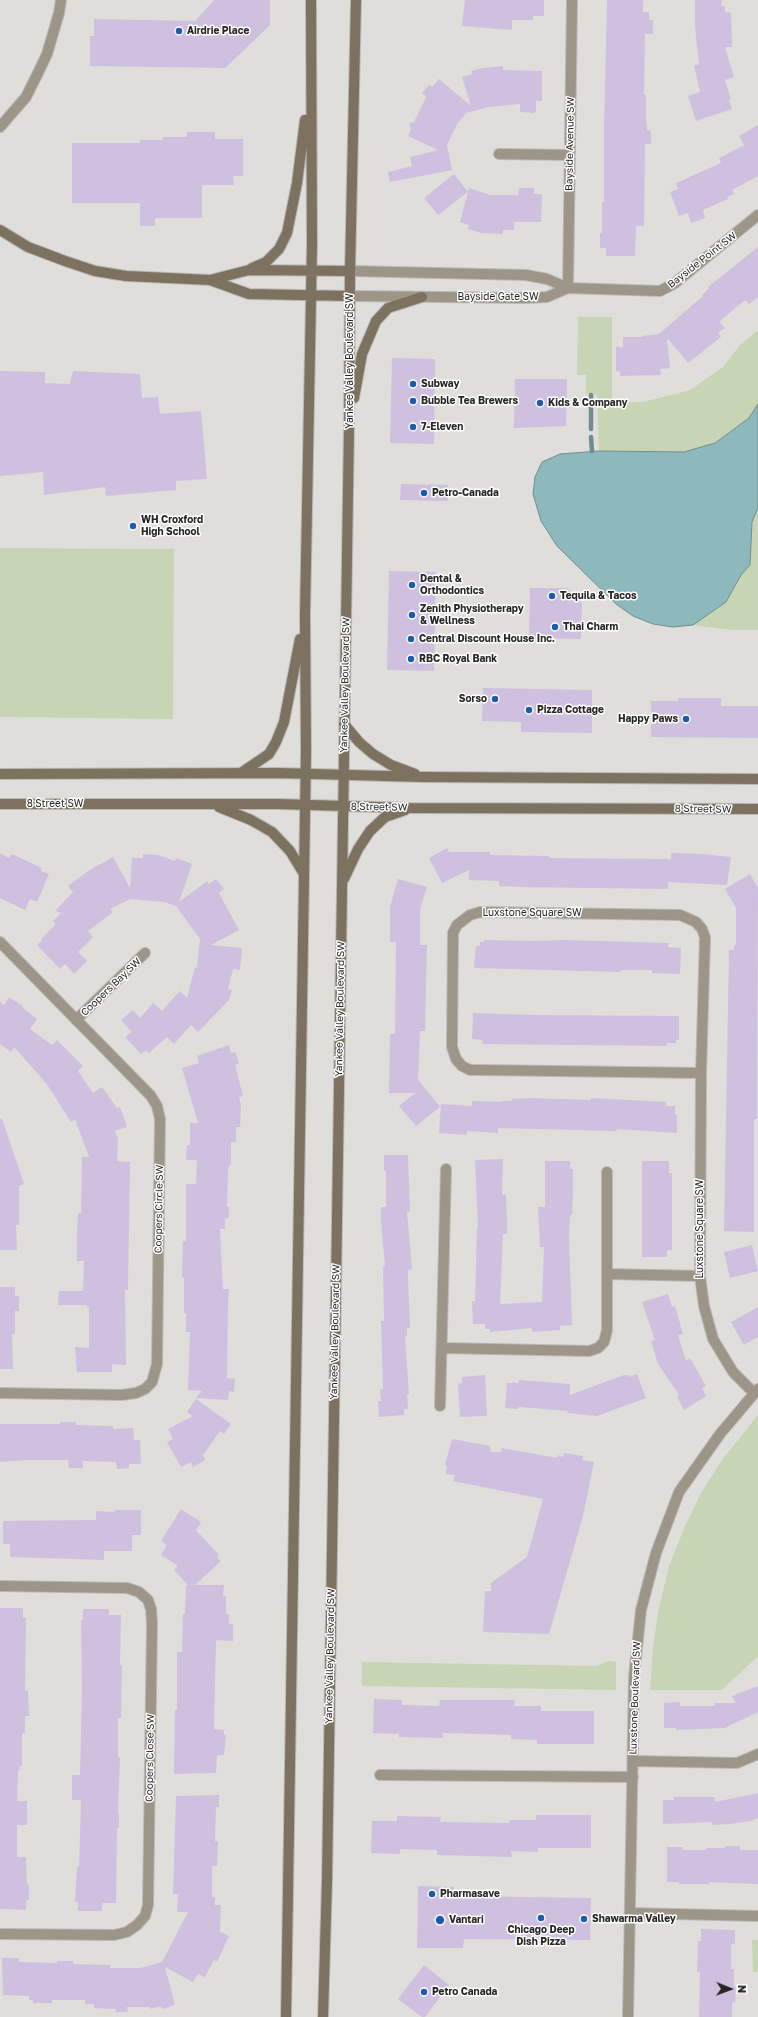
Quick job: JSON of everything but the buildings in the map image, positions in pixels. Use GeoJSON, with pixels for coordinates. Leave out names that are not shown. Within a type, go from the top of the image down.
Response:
{"type":"FeatureCollection","features":[{"type":"Feature","properties":{"kind":"main road"},"geometry":{"type":"LineString","coordinates":[[286,2017],[306,774],[305,616],[311,271],[311,0]]}},
{"type":"Feature","properties":{"kind":"main road","name":"Yankee Valley Boulevard SW"},"geometry":{"type":"LineString","coordinates":[[323,2017],[327,1881],[343,883],[350,271],[356,0]]}},
{"type":"Feature","properties":{"kind":"main road"},"geometry":{"type":"LineString","coordinates":[[210,280],[249,270],[266,262],[280,249],[287,233],[297,183],[310,83]]}},
{"type":"Feature","properties":{"kind":"main road"},"geometry":{"type":"LineString","coordinates":[[0,230],[28,247],[95,271],[126,276],[210,280],[249,294],[350,296]]}},
{"type":"Feature","properties":{"kind":"main road"},"geometry":{"type":"LineString","coordinates":[[249,270],[350,271]]}},
{"type":"Feature","properties":{"kind":"main road"},"geometry":{"type":"LineString","coordinates":[[349,426],[362,354],[376,321],[388,308],[422,297]]}},
{"type":"Feature","properties":{"kind":"main road"},"geometry":{"type":"LineString","coordinates":[[241,773],[269,754],[284,722],[305,616]]}},
{"type":"Feature","properties":{"kind":"main road"},"geometry":{"type":"LineString","coordinates":[[344,724],[359,742],[373,754],[391,765],[422,777]]}},
{"type":"Feature","properties":{"kind":"main road"},"geometry":{"type":"LineString","coordinates":[[0,774],[241,773],[422,777],[758,779]]}},
{"type":"Feature","properties":{"kind":"main road","name":"8 Street SW"},"geometry":{"type":"LineString","coordinates":[[0,804],[214,804],[410,808],[758,809]]}},
{"type":"Feature","properties":{"kind":"main road"},"geometry":{"type":"LineString","coordinates":[[214,804],[251,820],[272,832],[290,851],[304,874]]}},
{"type":"Feature","properties":{"kind":"main road"},"geometry":{"type":"LineString","coordinates":[[343,883],[358,849],[370,831],[385,817],[410,808]]}},
{"type":"Feature","properties":{"kind":"street"},"geometry":{"type":"LineString","coordinates":[[0,127],[26,97],[37,75],[47,54],[60,13],[61,0]]}},
{"type":"Feature","properties":{"kind":"street","name":"Bayside Avenue SW"},"geometry":{"type":"LineString","coordinates":[[568,288],[572,0]]}},
{"type":"Feature","properties":{"kind":"street"},"geometry":{"type":"LineString","coordinates":[[498,154],[570,155]]}},
{"type":"Feature","properties":{"kind":"street","name":"Bayside Point SW"},"geometry":{"type":"LineString","coordinates":[[568,288],[653,292],[668,288],[758,216]]}},
{"type":"Feature","properties":{"kind":"street","name":"Bayside Gate SW"},"geometry":{"type":"LineString","coordinates":[[350,271],[526,275],[547,279],[568,288]]}},
{"type":"Feature","properties":{"kind":"street","name":"Bayside Gate SW"},"geometry":{"type":"LineString","coordinates":[[350,296],[525,298],[547,297],[568,288]]}},
{"type":"Feature","properties":{"kind":"street","name":"Luxstone Square SW"},"geometry":{"type":"LineString","coordinates":[[701,1073],[476,1070],[462,1066],[456,1059],[452,1047],[453,933],[457,925],[462,919],[480,912],[680,915],[696,922],[705,937],[701,1073],[700,1276],[704,1306],[713,1339],[733,1372],[756,1391]]}},
{"type":"Feature","properties":{"kind":"street","name":"Coopers Circle SW"},"geometry":{"type":"LineString","coordinates":[[0,942],[151,1096],[158,1106],[160,1130],[155,1376],[152,1382],[145,1389],[136,1393],[122,1395],[0,1393]]}},
{"type":"Feature","properties":{"kind":"street","name":"Coopers Bay SW"},"geometry":{"type":"LineString","coordinates":[[76,1020],[145,954]]}},
{"type":"Feature","properties":{"kind":"street"},"geometry":{"type":"LineString","coordinates":[[440,1406],[446,1169]]}},
{"type":"Feature","properties":{"kind":"street"},"geometry":{"type":"LineString","coordinates":[[442,1348],[589,1351],[598,1348],[604,1342],[607,1330],[608,1274],[607,1172]]}},
{"type":"Feature","properties":{"kind":"street"},"geometry":{"type":"LineString","coordinates":[[608,1274],[700,1276]]}},
{"type":"Feature","properties":{"kind":"street","name":"Luxstone Boulevard SW"},"geometry":{"type":"LineString","coordinates":[[628,2017],[636,1645],[641,1610],[656,1553],[679,1492],[720,1434],[756,1391]]}},
{"type":"Feature","properties":{"kind":"street","name":"Coopers Close SW"},"geometry":{"type":"LineString","coordinates":[[0,1586],[127,1588],[139,1592],[148,1600],[152,1609],[148,1905],[145,1916],[137,1925],[127,1932],[114,1935],[0,1934]]}},
{"type":"Feature","properties":{"kind":"street"},"geometry":{"type":"LineString","coordinates":[[633,1761],[737,1763],[758,1754]]}},
{"type":"Feature","properties":{"kind":"street"},"geometry":{"type":"LineString","coordinates":[[380,1775],[633,1777]]}},
{"type":"Feature","properties":{"kind":"street"},"geometry":{"type":"LineString","coordinates":[[630,1913],[758,1916]]}},
{"type":"Feature","properties":{"kind":"green space"},"geometry":{"type":"Polygon","coordinates":[[[578,317],[612,317],[612,402],[643,402],[690,390],[723,367],[740,345],[758,330],[758,404],[749,418],[715,443],[684,452],[599,451],[597,395],[586,394],[586,375],[577,375],[578,317]]]}},
{"type":"Feature","properties":{"kind":"green space"},"geometry":{"type":"Polygon","coordinates":[[[758,508],[758,630],[731,630],[693,625],[726,602],[741,575],[750,565],[752,522],[758,508]]]}},
{"type":"Feature","properties":{"kind":"green space"},"geometry":{"type":"Polygon","coordinates":[[[0,548],[174,549],[173,719],[0,717],[0,548]]]}},
{"type":"Feature","properties":{"kind":"green space"},"geometry":{"type":"Polygon","coordinates":[[[758,1415],[758,1656],[722,1690],[650,1690],[653,1648],[658,1612],[669,1566],[685,1526],[701,1493],[722,1460],[758,1415]]]}},
{"type":"Feature","properties":{"kind":"green space"},"geometry":{"type":"Polygon","coordinates":[[[608,1661],[616,1662],[616,1690],[362,1686],[362,1662],[597,1666],[608,1661]]]}},
{"type":"Feature","properties":{"kind":"green space"},"geometry":{"type":"Polygon","coordinates":[[[752,1940],[758,1940],[758,1972],[753,1972],[752,1940]]]}},
{"type":"Feature","properties":{"kind":"water"},"geometry":{"type":"Polygon","coordinates":[[[758,404],[758,508],[752,522],[750,565],[741,575],[726,602],[693,625],[673,627],[653,624],[633,616],[616,604],[557,546],[541,521],[533,494],[535,477],[542,462],[560,454],[599,451],[684,452],[715,443],[749,418],[758,404]]]}},
{"type":"Feature","properties":{"kind":"waterway"},"geometry":{"type":"LineString","coordinates":[[591,395],[591,429]]}},
{"type":"Feature","properties":{"kind":"waterway"},"geometry":{"type":"LineString","coordinates":[[591,437],[592,451]]}},
{"type":"Feature","properties":{"kind":"place","name":"Airdrie Place"},"geometry":{"type":"Point","coordinates":[179,31]}},
{"type":"Feature","properties":{"kind":"place","name":"Subway"},"geometry":{"type":"Point","coordinates":[413,384]}},
{"type":"Feature","properties":{"kind":"place","name":"Bubble Tea Brewers"},"geometry":{"type":"Point","coordinates":[413,401]}},
{"type":"Feature","properties":{"kind":"place","name":"Kids & Company"},"geometry":{"type":"Point","coordinates":[540,403]}},
{"type":"Feature","properties":{"kind":"place","name":"7-Eleven"},"geometry":{"type":"Point","coordinates":[413,427]}},
{"type":"Feature","properties":{"kind":"place","name":"Petro-Canada"},"geometry":{"type":"Point","coordinates":[424,493]}},
{"type":"Feature","properties":{"kind":"place","name":"WH Croxford High School"},"geometry":{"type":"Point","coordinates":[133,526]}},
{"type":"Feature","properties":{"kind":"place","name":"Dental & Orthodontics"},"geometry":{"type":"Point","coordinates":[412,585]}},
{"type":"Feature","properties":{"kind":"place","name":"Tequila & Tacos"},"geometry":{"type":"Point","coordinates":[552,596]}},
{"type":"Feature","properties":{"kind":"place","name":"Zenith Physiotherapy & Wellness"},"geometry":{"type":"Point","coordinates":[412,615]}},
{"type":"Feature","properties":{"kind":"place","name":"Thai Charm"},"geometry":{"type":"Point","coordinates":[555,627]}},
{"type":"Feature","properties":{"kind":"place","name":"Central Discount House Inc."},"geometry":{"type":"Point","coordinates":[411,639]}},
{"type":"Feature","properties":{"kind":"place","name":"RBC Royal Bank"},"geometry":{"type":"Point","coordinates":[411,659]}},
{"type":"Feature","properties":{"kind":"place","name":"Sorso"},"geometry":{"type":"Point","coordinates":[495,699]}},
{"type":"Feature","properties":{"kind":"place","name":"Pizza Cottage"},"geometry":{"type":"Point","coordinates":[529,710]}},
{"type":"Feature","properties":{"kind":"place","name":"Happy Paws"},"geometry":{"type":"Point","coordinates":[686,719]}},
{"type":"Feature","properties":{"kind":"place","name":"Pharmasave"},"geometry":{"type":"Point","coordinates":[432,1894]}},
{"type":"Feature","properties":{"kind":"place","name":"Chicago Deep Dish Pizza"},"geometry":{"type":"Point","coordinates":[541,1918]}},
{"type":"Feature","properties":{"kind":"place","name":"Shawarma Valley"},"geometry":{"type":"Point","coordinates":[584,1919]}},
{"type":"Feature","properties":{"kind":"place","name":"Vantari"},"geometry":{"type":"Point","coordinates":[440,1920]}},
{"type":"Feature","properties":{"kind":"place","name":"Petro Canada"},"geometry":{"type":"Point","coordinates":[424,1992]}}]}
